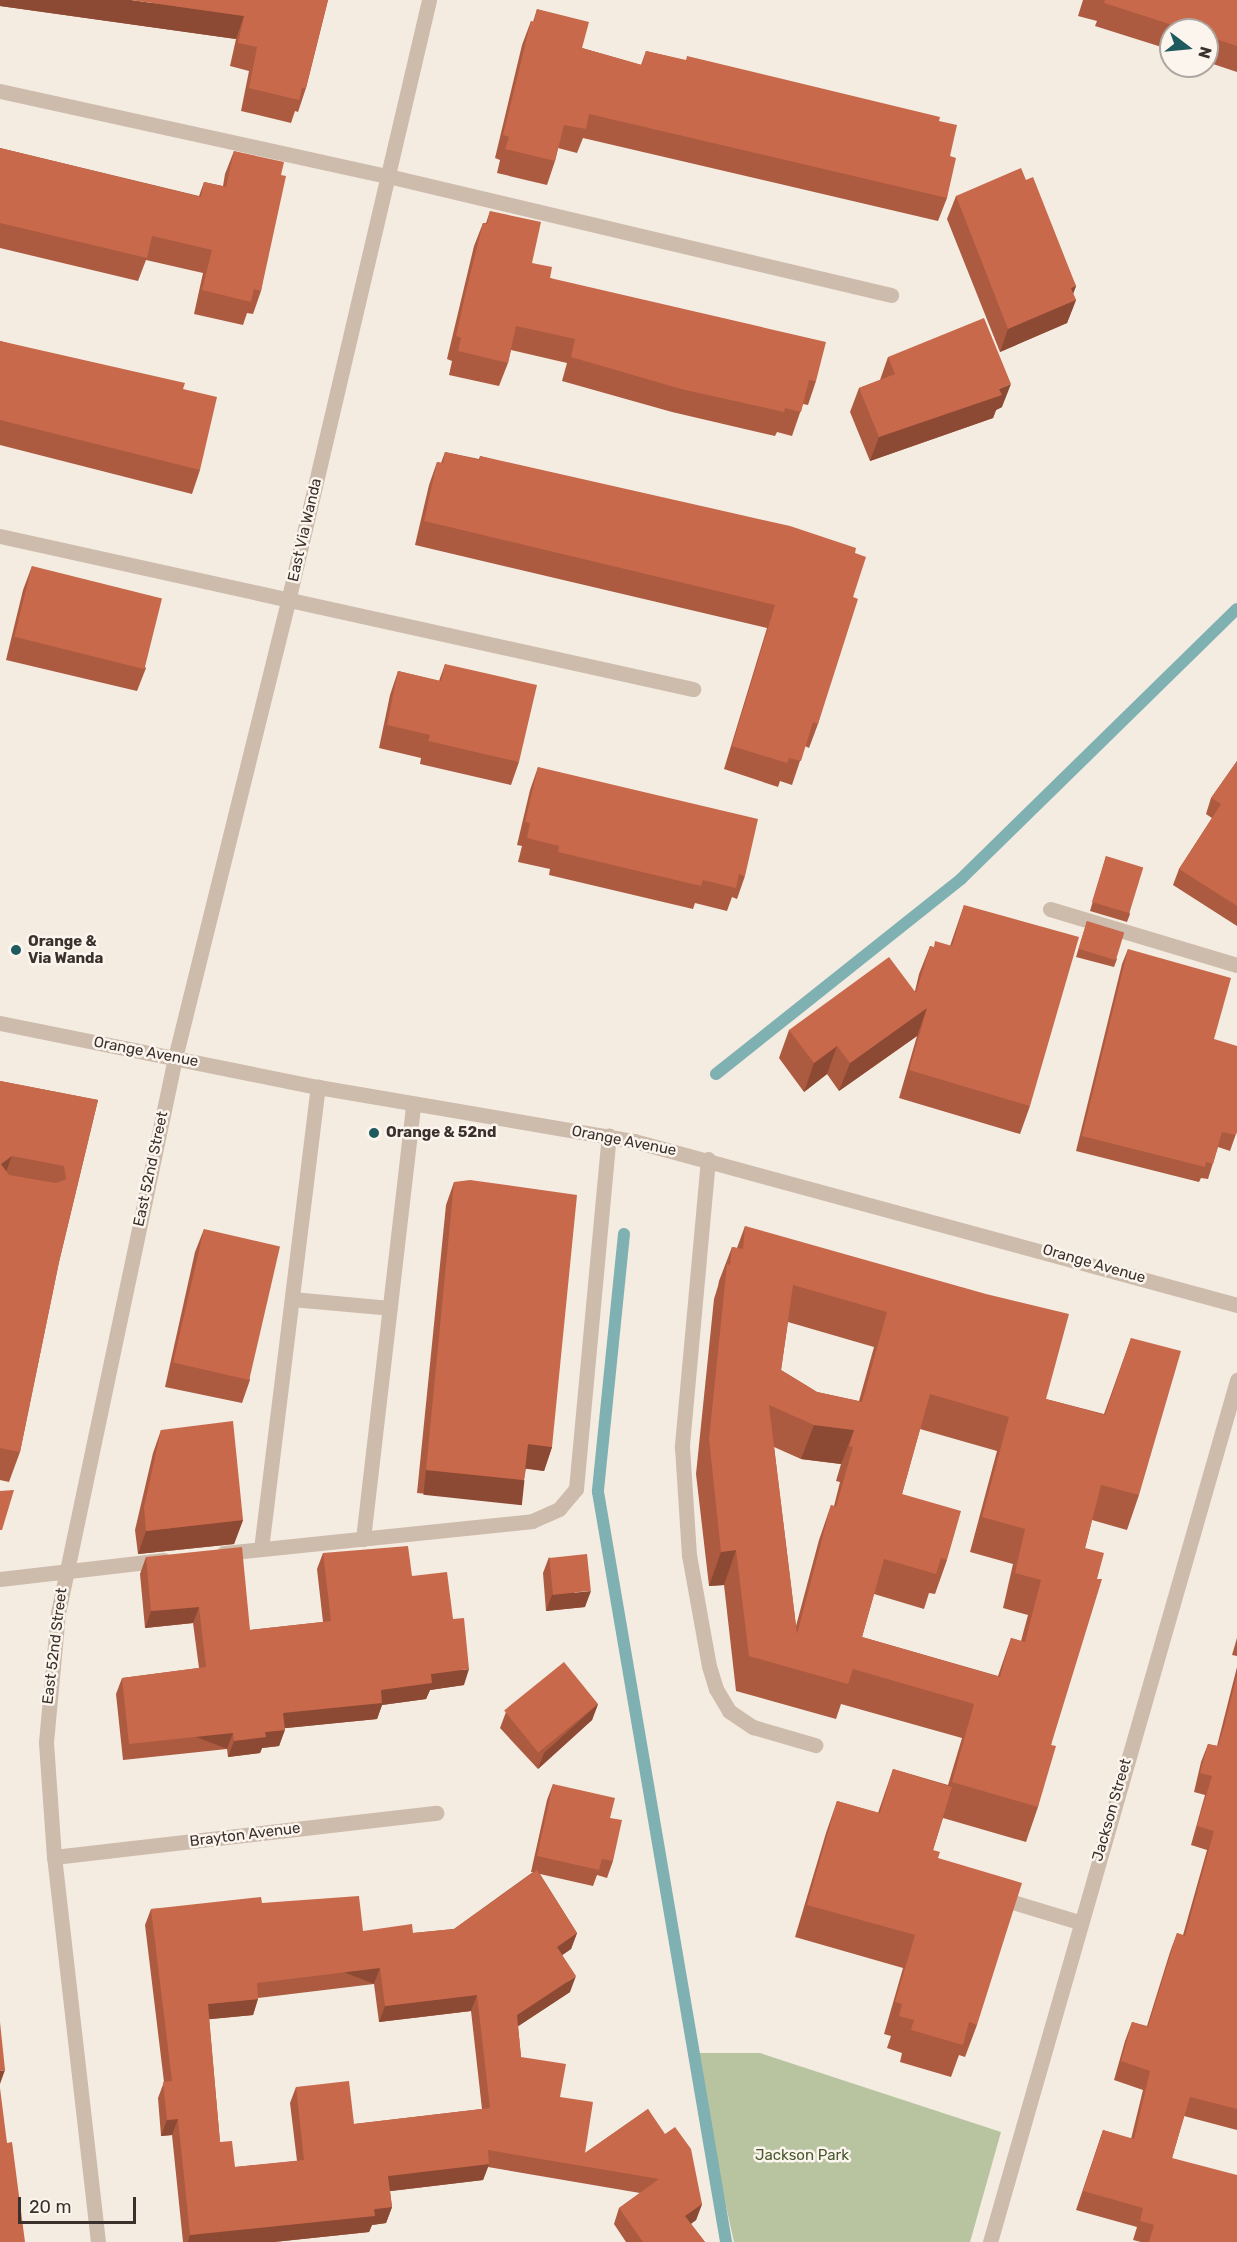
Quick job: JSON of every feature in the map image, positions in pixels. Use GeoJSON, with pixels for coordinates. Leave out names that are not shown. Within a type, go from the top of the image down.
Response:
{"type":"FeatureCollection","features":[{"type":"Feature","properties":{"kind":"street","name":"East Via Wanda"},"geometry":{"type":"LineString","coordinates":[[174,1058],[290,597],[429,0]]}},
{"type":"Feature","properties":{"kind":"street"},"geometry":{"type":"LineString","coordinates":[[0,91],[388,176],[891,295]]}},
{"type":"Feature","properties":{"kind":"street"},"geometry":{"type":"LineString","coordinates":[[0,536],[290,597],[693,689]]}},
{"type":"Feature","properties":{"kind":"street"},"geometry":{"type":"LineString","coordinates":[[1050,909],[1237,965]]}},
{"type":"Feature","properties":{"kind":"street","name":"Orange Avenue"},"geometry":{"type":"LineString","coordinates":[[0,1023],[318,1087],[609,1136],[708,1159],[1237,1305]]}},
{"type":"Feature","properties":{"kind":"street","name":"East 52nd Street"},"geometry":{"type":"LineString","coordinates":[[98,2242],[54,1857],[45,1742],[50,1672],[64,1574],[174,1058]]}},
{"type":"Feature","properties":{"kind":"street"},"geometry":{"type":"LineString","coordinates":[[261,1549],[318,1087]]}},
{"type":"Feature","properties":{"kind":"street"},"geometry":{"type":"LineString","coordinates":[[363,1539],[413,1104]]}},
{"type":"Feature","properties":{"kind":"street"},"geometry":{"type":"LineString","coordinates":[[202,1556],[532,1521],[559,1509],[576,1490],[609,1136]]}},
{"type":"Feature","properties":{"kind":"street"},"geometry":{"type":"LineString","coordinates":[[708,1159],[682,1447],[689,1555],[699,1611],[716,1689],[729,1711],[753,1727],[815,1745]]}},
{"type":"Feature","properties":{"kind":"street"},"geometry":{"type":"LineString","coordinates":[[292,1299],[390,1308]]}},
{"type":"Feature","properties":{"kind":"street","name":"Jackson Street"},"geometry":{"type":"LineString","coordinates":[[990,2242],[1079,1922],[1237,1380]]}},
{"type":"Feature","properties":{"kind":"street"},"geometry":{"type":"LineString","coordinates":[[0,1579],[64,1574],[178,1558]]}},
{"type":"Feature","properties":{"kind":"street","name":"Brayton Avenue"},"geometry":{"type":"LineString","coordinates":[[54,1857],[436,1813]]}},
{"type":"Feature","properties":{"kind":"street"},"geometry":{"type":"LineString","coordinates":[[981,1892],[1079,1922]]}},
{"type":"Feature","properties":{"kind":"green space","name":"Jackson Park"},"geometry":{"type":"Polygon","coordinates":[[[692,2053],[760,2053],[1001,2132],[970,2242],[734,2242],[692,2053]]]}},
{"type":"Feature","properties":{"kind":"building"},"geometry":{"type":"Polygon","coordinates":[[[131,0],[328,0],[306,88],[302,88],[299,100],[249,88],[257,47],[238,43],[244,16],[131,0]]]}},
{"type":"Feature","properties":{"kind":"building"},"geometry":{"type":"Polygon","coordinates":[[[1105,0],[1237,0],[1237,46],[1219,40],[1219,18],[1159,18],[1159,21],[1104,3],[1105,0]]]}},
{"type":"Feature","properties":{"kind":"building"},"geometry":{"type":"Polygon","coordinates":[[[537,9],[589,22],[582,48],[642,65],[646,51],[686,60],[687,56],[940,117],[939,121],[957,125],[950,156],[956,158],[947,198],[589,114],[586,129],[564,125],[555,161],[505,149],[509,137],[503,135],[531,21],[534,22],[537,9]]]}},
{"type":"Feature","properties":{"kind":"building"},"geometry":{"type":"Polygon","coordinates":[[[0,148],[201,197],[204,182],[226,187],[234,151],[284,162],[281,175],[286,176],[261,291],[254,289],[251,302],[202,290],[212,250],[152,236],[147,258],[0,223],[0,148]]]}},
{"type":"Feature","properties":{"kind":"building"},"geometry":{"type":"Polygon","coordinates":[[[1021,168],[1026,180],[1033,177],[1076,286],[1071,288],[1076,300],[1008,329],[956,196],[1021,168]]]}},
{"type":"Feature","properties":{"kind":"building"},"geometry":{"type":"Polygon","coordinates":[[[490,211],[541,222],[532,263],[552,267],[550,278],[826,342],[816,381],[809,380],[801,412],[785,408],[784,412],[681,389],[571,357],[575,339],[516,326],[508,363],[458,351],[461,338],[456,336],[466,291],[483,223],[487,224],[490,211]]]}},
{"type":"Feature","properties":{"kind":"building"},"geometry":{"type":"Polygon","coordinates":[[[984,318],[1011,384],[999,389],[1002,395],[879,437],[859,388],[895,374],[888,357],[984,318]]]}},
{"type":"Feature","properties":{"kind":"building"},"geometry":{"type":"Polygon","coordinates":[[[0,341],[185,383],[183,389],[217,397],[200,470],[0,420],[0,341]]]}},
{"type":"Feature","properties":{"kind":"building"},"geometry":{"type":"Polygon","coordinates":[[[445,452],[480,460],[480,456],[790,526],[856,548],[855,553],[866,557],[853,597],[858,599],[818,724],[813,722],[801,761],[789,758],[787,763],[732,746],[775,605],[424,521],[437,462],[443,463],[445,452]]]}},
{"type":"Feature","properties":{"kind":"building"},"geometry":{"type":"Polygon","coordinates":[[[32,566],[162,598],[144,669],[14,637],[32,566]]]}},
{"type":"Feature","properties":{"kind":"building"},"geometry":{"type":"Polygon","coordinates":[[[445,664],[537,685],[519,762],[428,741],[430,735],[387,725],[398,671],[441,681],[445,664]]]}},
{"type":"Feature","properties":{"kind":"building"},"geometry":{"type":"Polygon","coordinates":[[[1237,761],[1237,906],[1179,869],[1221,804],[1211,798],[1237,761]]]}},
{"type":"Feature","properties":{"kind":"building"},"geometry":{"type":"Polygon","coordinates":[[[538,767],[758,819],[745,876],[739,874],[736,888],[703,880],[701,886],[558,852],[559,846],[527,838],[530,823],[525,822],[538,767]]]}},
{"type":"Feature","properties":{"kind":"building"},"geometry":{"type":"Polygon","coordinates":[[[1106,856],[1143,867],[1129,913],[1092,902],[1106,856]]]}},
{"type":"Feature","properties":{"kind":"building"},"geometry":{"type":"Polygon","coordinates":[[[964,905],[1079,937],[1030,1106],[909,1070],[927,1008],[850,1063],[837,1046],[814,1063],[789,1030],[889,957],[916,993],[930,946],[934,947],[935,941],[952,946],[964,905]]]}},
{"type":"Feature","properties":{"kind":"building"},"geometry":{"type":"Polygon","coordinates":[[[1087,921],[1124,932],[1116,960],[1079,949],[1087,921]]]}},
{"type":"Feature","properties":{"kind":"building"},"geometry":{"type":"Polygon","coordinates":[[[1128,949],[1231,978],[1214,1039],[1237,1046],[1237,1131],[1236,1135],[1222,1132],[1213,1164],[1206,1162],[1205,1167],[1082,1136],[1128,949]]]}},
{"type":"Feature","properties":{"kind":"building"},"geometry":{"type":"Polygon","coordinates":[[[0,1081],[98,1100],[59,1262],[20,1452],[0,1448],[0,1081]],[[12,1156],[1,1164],[9,1175],[56,1183],[66,1179],[64,1166],[12,1156]]]}},
{"type":"Feature","properties":{"kind":"building"},"geometry":{"type":"Polygon","coordinates":[[[470,1180],[577,1195],[552,1447],[528,1444],[524,1480],[426,1470],[454,1182],[470,1180]]]}},
{"type":"Feature","properties":{"kind":"building"},"geometry":{"type":"Polygon","coordinates":[[[745,1226],[986,1294],[1069,1314],[1046,1399],[1105,1415],[1131,1338],[1181,1351],[1139,1495],[1101,1485],[1085,1548],[1104,1553],[1097,1579],[1102,1579],[1051,1745],[1056,1746],[1038,1807],[952,1782],[974,1704],[853,1669],[848,1684],[749,1656],[736,1550],[721,1552],[709,1439],[727,1264],[730,1265],[732,1247],[743,1249],[745,1226]],[[793,1285],[781,1370],[817,1392],[862,1402],[887,1312],[793,1285]],[[930,1394],[902,1494],[961,1511],[947,1560],[941,1558],[936,1574],[884,1559],[862,1637],[1000,1677],[1011,1638],[1025,1642],[1041,1580],[1015,1573],[1025,1529],[982,1517],[1009,1417],[930,1394]],[[769,1405],[797,1634],[831,1505],[836,1507],[853,1447],[849,1446],[854,1430],[814,1425],[769,1405]]]}},
{"type":"Feature","properties":{"kind":"building"},"geometry":{"type":"Polygon","coordinates":[[[204,1229],[280,1247],[249,1380],[173,1362],[204,1229]]]}},
{"type":"Feature","properties":{"kind":"building"},"geometry":{"type":"Polygon","coordinates":[[[233,1421],[243,1520],[146,1531],[144,1507],[161,1430],[233,1421]]]}},
{"type":"Feature","properties":{"kind":"building"},"geometry":{"type":"Polygon","coordinates":[[[14,1490],[2,1530],[0,1530],[0,1491],[14,1490]]]}},
{"type":"Feature","properties":{"kind":"building"},"geometry":{"type":"Polygon","coordinates":[[[408,1546],[412,1576],[447,1572],[453,1619],[464,1618],[469,1669],[431,1674],[432,1683],[381,1690],[382,1703],[283,1713],[285,1730],[265,1732],[266,1737],[234,1741],[233,1733],[129,1744],[122,1678],[206,1667],[199,1607],[151,1611],[146,1557],[242,1547],[250,1630],[331,1621],[323,1553],[408,1546]]]}},
{"type":"Feature","properties":{"kind":"building"},"geometry":{"type":"Polygon","coordinates":[[[587,1554],[591,1591],[553,1595],[549,1558],[587,1554]]]}},
{"type":"Feature","properties":{"kind":"building"},"geometry":{"type":"Polygon","coordinates":[[[564,1662],[598,1704],[538,1752],[504,1710],[564,1662]]]}},
{"type":"Feature","properties":{"kind":"building"},"geometry":{"type":"Polygon","coordinates":[[[1237,1675],[1237,2109],[1190,2097],[1172,2158],[1237,2175],[1237,2242],[1149,2242],[1154,2225],[1140,2221],[1143,2208],[1083,2191],[1103,2130],[1134,2139],[1150,2071],[1121,2061],[1132,2022],[1148,2027],[1177,1933],[1185,1936],[1214,1831],[1197,1826],[1212,1776],[1200,1773],[1208,1744],[1218,1746],[1237,1675]]]}},
{"type":"Feature","properties":{"kind":"building"},"geometry":{"type":"Polygon","coordinates":[[[893,1769],[952,1787],[933,1850],[940,1852],[938,1858],[1022,1883],[977,2025],[969,2022],[963,2045],[911,2030],[914,2020],[899,2016],[902,2004],[895,2002],[915,1935],[807,1905],[837,1801],[880,1813],[893,1769]]]}},
{"type":"Feature","properties":{"kind":"building"},"geometry":{"type":"Polygon","coordinates":[[[553,1784],[615,1798],[610,1818],[622,1820],[613,1861],[602,1859],[599,1870],[537,1856],[553,1784]]]}},
{"type":"Feature","properties":{"kind":"building"},"geometry":{"type":"Polygon","coordinates":[[[537,1870],[577,1933],[557,1947],[576,1976],[517,2015],[521,2057],[566,2064],[560,2097],[593,2102],[585,2153],[648,2109],[665,2134],[675,2127],[691,2149],[702,2204],[685,2216],[705,2242],[643,2242],[619,2208],[659,2179],[488,2150],[489,2164],[388,2176],[392,2207],[374,2209],[375,2216],[190,2235],[178,2119],[167,2120],[163,2082],[172,2081],[151,1909],[261,1897],[262,1903],[359,1896],[363,1931],[412,1924],[413,1933],[454,1929],[537,1870]],[[380,1968],[257,1983],[258,1999],[208,2004],[220,2142],[232,2141],[235,2167],[304,2160],[296,2087],[349,2081],[354,2124],[490,2108],[477,1995],[385,2006],[380,1968]]]}},
{"type":"Feature","properties":{"kind":"building"},"geometry":{"type":"Polygon","coordinates":[[[0,2022],[5,2070],[0,2071],[0,2022]]]}},
{"type":"Feature","properties":{"kind":"building"},"geometry":{"type":"Polygon","coordinates":[[[0,2088],[7,2143],[12,2142],[25,2242],[0,2242],[0,2088]]]}},
{"type":"Feature","properties":{"kind":"waterway"},"geometry":{"type":"LineString","coordinates":[[716,1074],[961,879],[1237,609]]}},
{"type":"Feature","properties":{"kind":"waterway"},"geometry":{"type":"LineString","coordinates":[[624,1234],[598,1492],[726,2242]]}},
{"type":"Feature","properties":{"kind":"place","name":"Orange & Via Wanda"},"geometry":{"type":"Point","coordinates":[16,950]}},
{"type":"Feature","properties":{"kind":"place","name":"Orange & 52nd"},"geometry":{"type":"Point","coordinates":[374,1133]}}]}
